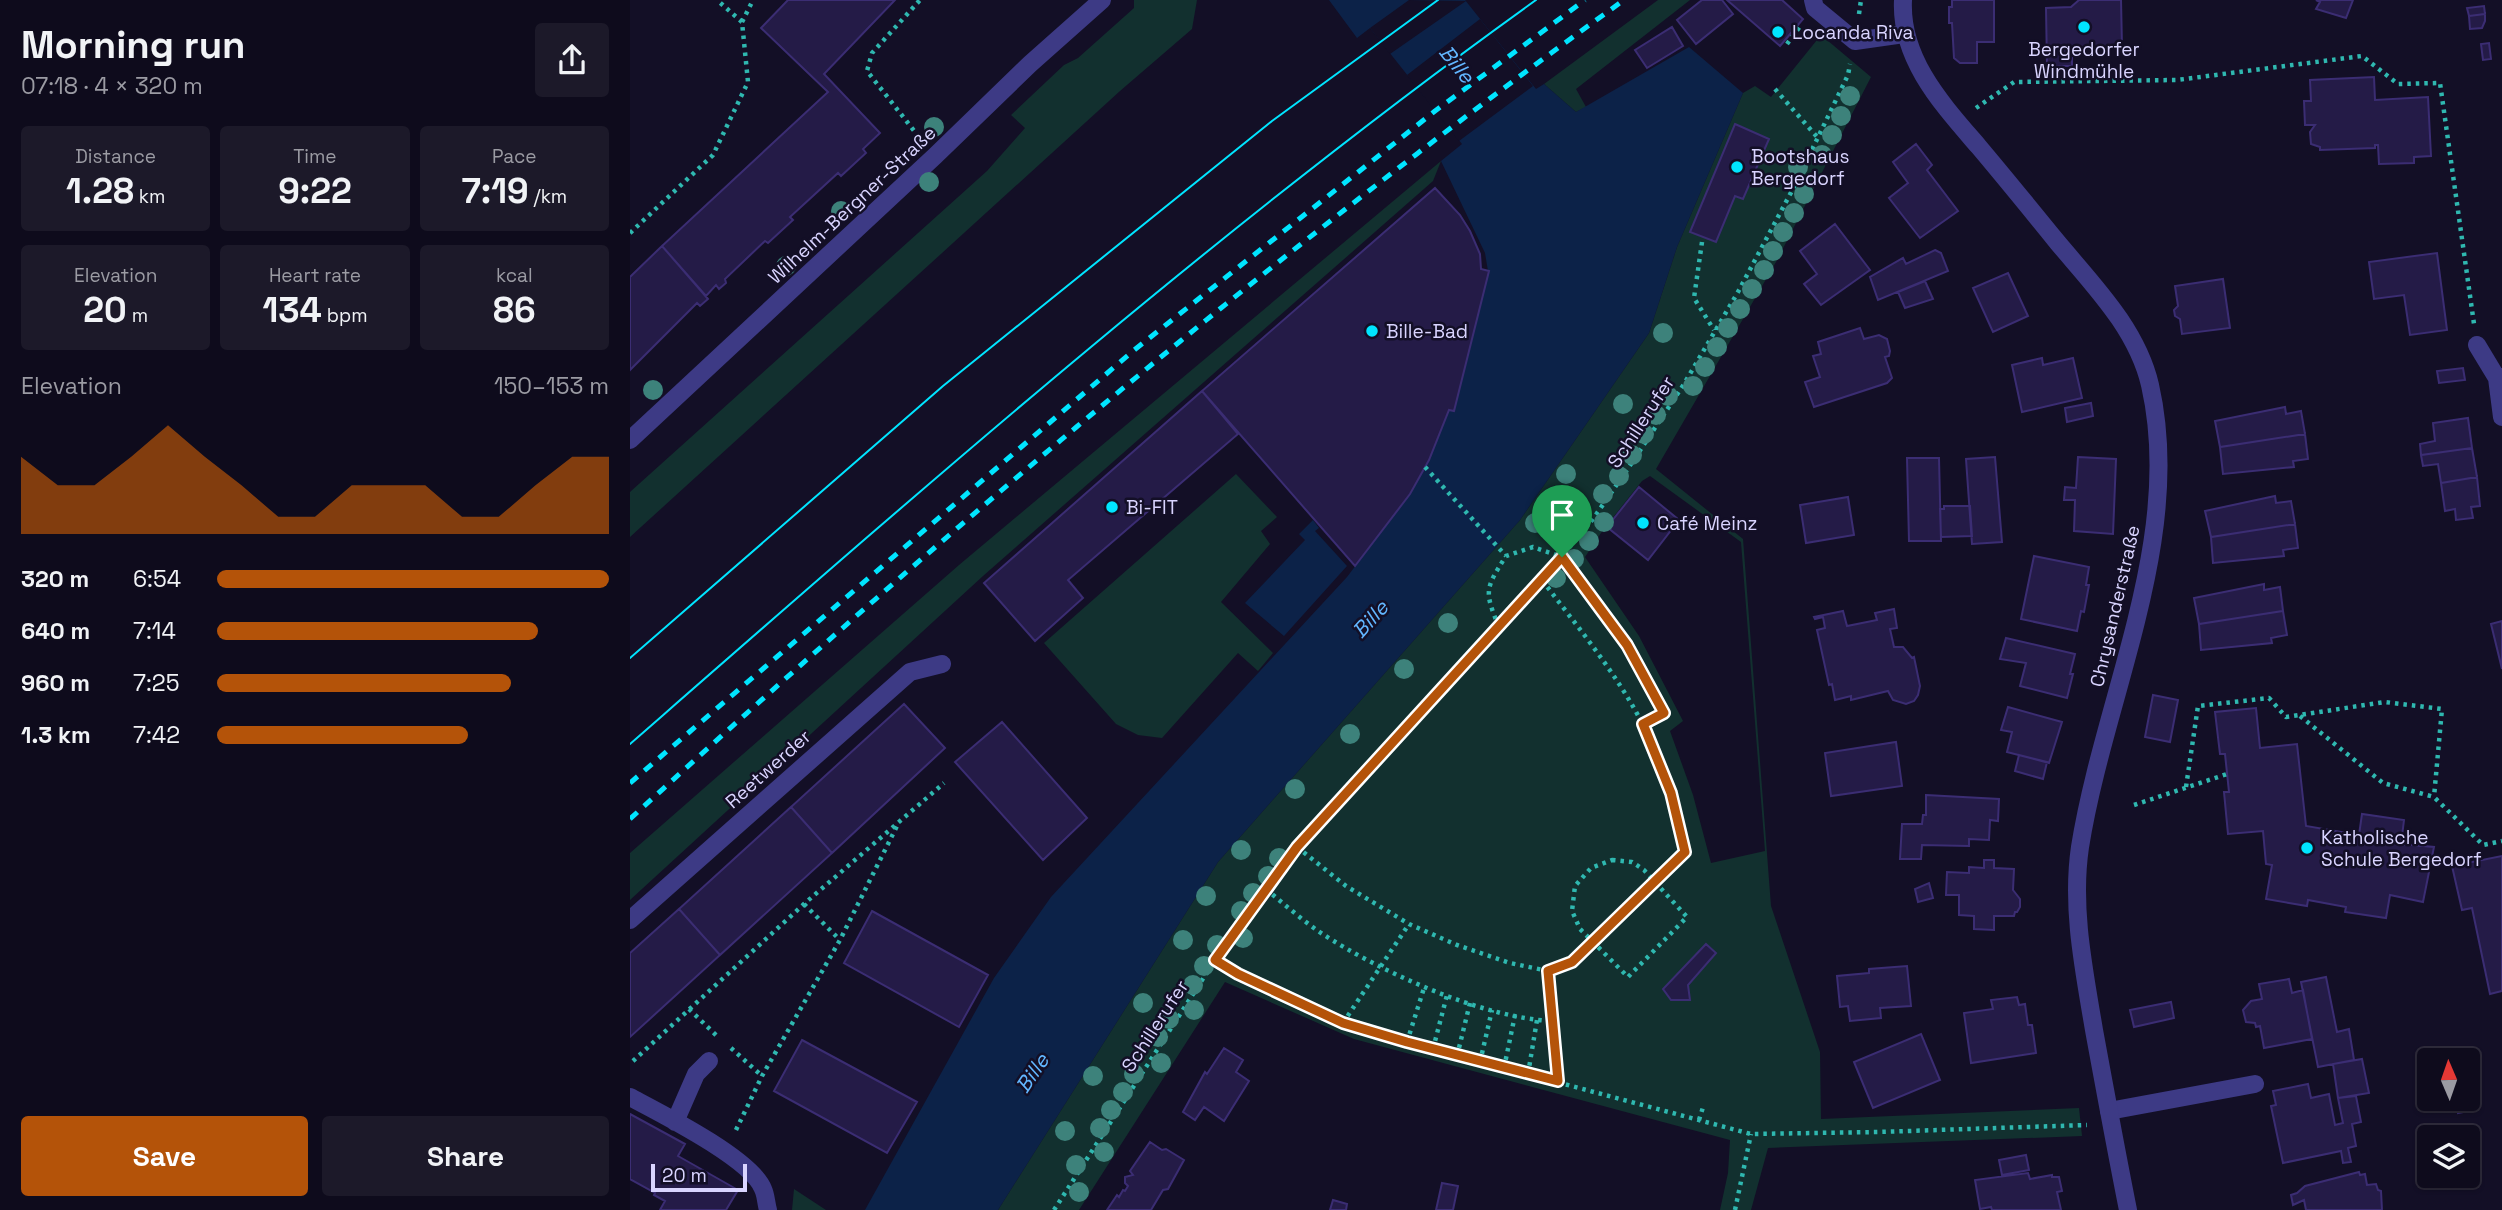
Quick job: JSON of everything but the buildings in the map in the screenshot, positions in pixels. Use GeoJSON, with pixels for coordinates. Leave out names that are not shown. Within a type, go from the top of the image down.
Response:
{"type":"FeatureCollection","features":[{"type":"Feature","properties":{"kind":"street","name":"Wilhelm-Bergner-Straße"},"geometry":{"type":"LineString","coordinates":[[630,440],[1030,64],[1102,0]]}},
{"type":"Feature","properties":{"kind":"street"},"geometry":{"type":"LineString","coordinates":[[1813,0],[1815,8],[1855,41],[1904,34]]}},
{"type":"Feature","properties":{"kind":"street","name":"Chrysanderstraße"},"geometry":{"type":"LineString","coordinates":[[1903,0],[1904,34],[1924,78],[1956,122],[2122,323],[2146,370],[2153,398],[2158,460],[2150,559],[2090,800],[2080,848],[2077,883],[2078,923],[2086,983],[2128,1210]]}},
{"type":"Feature","properties":{"kind":"street"},"geometry":{"type":"LineString","coordinates":[[2477,345],[2499,378],[2502,416]]}},
{"type":"Feature","properties":{"kind":"street","name":"Reetwerder"},"geometry":{"type":"LineString","coordinates":[[630,920],[909,672],[942,664]]}},
{"type":"Feature","properties":{"kind":"street"},"geometry":{"type":"LineString","coordinates":[[675,1122],[696,1074],[709,1061]]}},
{"type":"Feature","properties":{"kind":"street"},"geometry":{"type":"LineString","coordinates":[[2110,1118],[2255,1083]]}},
{"type":"Feature","properties":{"kind":"street"},"geometry":{"type":"LineString","coordinates":[[630,1097],[745,1167],[763,1187],[768,1210]]}},
{"type":"Feature","properties":{"kind":"path"},"geometry":{"type":"LineString","coordinates":[[717,0],[741,22]]}},
{"type":"Feature","properties":{"kind":"path"},"geometry":{"type":"LineString","coordinates":[[630,233],[713,155],[748,82],[741,22],[753,0]]}},
{"type":"Feature","properties":{"kind":"path"},"geometry":{"type":"LineString","coordinates":[[920,0],[872,53],[867,71],[935,156]]}},
{"type":"Feature","properties":{"kind":"path","name":"Schillerufer"},"geometry":{"type":"LineString","coordinates":[[1054,1210],[1215,960],[1297,847],[1542,580],[1631,464],[1684,384],[1751,269],[1848,75],[1855,41]]}},
{"type":"Feature","properties":{"kind":"path"},"geometry":{"type":"LineString","coordinates":[[1979,106],[2014,82],[2177,80],[2362,55],[2398,84],[2440,83],[2477,345]]}},
{"type":"Feature","properties":{"kind":"path"},"geometry":{"type":"LineString","coordinates":[[1775,89],[1818,138]]}},
{"type":"Feature","properties":{"kind":"path"},"geometry":{"type":"LineString","coordinates":[[1702,242],[1694,298],[1714,330]]}},
{"type":"Feature","properties":{"kind":"path"},"geometry":{"type":"LineString","coordinates":[[1425,467],[1506,556]]}},
{"type":"Feature","properties":{"kind":"path"},"geometry":{"type":"LineString","coordinates":[[1499,627],[1488,600],[1491,580],[1506,556],[1534,547],[1562,557],[1627,645],[1664,713],[1643,724]]}},
{"type":"Feature","properties":{"kind":"path"},"geometry":{"type":"LineString","coordinates":[[1297,847],[1346,886],[1409,924],[1457,945],[1510,963],[1548,971],[1572,962],[1685,852],[1671,793],[1643,724],[1606,666],[1542,580]]}},
{"type":"Feature","properties":{"kind":"path"},"geometry":{"type":"LineString","coordinates":[[2186,787],[2198,706],[2269,698],[2286,717],[2385,702],[2442,709],[2434,797]]}},
{"type":"Feature","properties":{"kind":"path"},"geometry":{"type":"LineString","coordinates":[[2300,716],[2384,783],[2434,797],[2483,845],[2502,841]]}},
{"type":"Feature","properties":{"kind":"path"},"geometry":{"type":"LineString","coordinates":[[2134,805],[2227,774]]}},
{"type":"Feature","properties":{"kind":"path"},"geometry":{"type":"LineString","coordinates":[[633,1061],[804,904],[944,783]]}},
{"type":"Feature","properties":{"kind":"path"},"geometry":{"type":"LineString","coordinates":[[726,1153],[762,1076],[840,940],[901,818]]}},
{"type":"Feature","properties":{"kind":"path"},"geometry":{"type":"LineString","coordinates":[[1612,860],[1632,862],[1655,881],[1687,917],[1628,977],[1580,929],[1572,911],[1575,886],[1591,868],[1612,860]]}},
{"type":"Feature","properties":{"kind":"path"},"geometry":{"type":"LineString","coordinates":[[1266,889],[1321,933],[1424,988],[1492,1010],[1552,1021]]}},
{"type":"Feature","properties":{"kind":"path"},"geometry":{"type":"LineString","coordinates":[[804,904],[840,940]]}},
{"type":"Feature","properties":{"kind":"path"},"geometry":{"type":"LineString","coordinates":[[1343,1023],[1409,924]]}},
{"type":"Feature","properties":{"kind":"path"},"geometry":{"type":"LineString","coordinates":[[1215,960],[1238,974],[1343,1023],[1751,1134],[1878,1132],[2110,1118]]}},
{"type":"Feature","properties":{"kind":"path"},"geometry":{"type":"LineString","coordinates":[[1548,971],[1558,1081]]}},
{"type":"Feature","properties":{"kind":"path"},"geometry":{"type":"LineString","coordinates":[[1407,1042],[1424,988]]}},
{"type":"Feature","properties":{"kind":"path"},"geometry":{"type":"LineString","coordinates":[[1433,1049],[1447,995]]}},
{"type":"Feature","properties":{"kind":"path"},"geometry":{"type":"LineString","coordinates":[[1457,1055],[1470,1003]]}},
{"type":"Feature","properties":{"kind":"path"},"geometry":{"type":"LineString","coordinates":[[689,1009],[762,1076]]}},
{"type":"Feature","properties":{"kind":"path"},"geometry":{"type":"LineString","coordinates":[[1480,1062],[1492,1010]]}},
{"type":"Feature","properties":{"kind":"path"},"geometry":{"type":"LineString","coordinates":[[1504,1068],[1515,1015]]}},
{"type":"Feature","properties":{"kind":"path"},"geometry":{"type":"LineString","coordinates":[[1528,1074],[1537,1020]]}},
{"type":"Feature","properties":{"kind":"path"},"geometry":{"type":"LineString","coordinates":[[1699,1120],[1704,1104]]}},
{"type":"Feature","properties":{"kind":"path"},"geometry":{"type":"LineString","coordinates":[[1735,1210],[1751,1134]]}},
{"type":"Feature","properties":{"kind":"green space"},"geometry":{"type":"Polygon","coordinates":[[[1134,0],[1197,0],[1192,29],[1120,91],[630,537],[630,492],[987,171],[1025,128],[1011,115],[1064,65],[1078,58],[1134,8],[1134,0]]]}},
{"type":"Feature","properties":{"kind":"green space"},"geometry":{"type":"Polygon","coordinates":[[[1658,0],[1690,0],[1576,89],[1586,107],[1576,112],[1544,84],[1658,0]]]}},
{"type":"Feature","properties":{"kind":"green space"},"geometry":{"type":"Polygon","coordinates":[[[1821,35],[1871,77],[1776,262],[1656,469],[1743,539],[1771,906],[1820,1052],[1821,1119],[2079,1108],[2082,1136],[1768,1148],[1751,1210],[1720,1210],[1728,1173],[1730,1140],[1354,1039],[1225,982],[1079,1210],[998,1210],[1218,862],[1520,520],[1649,333],[1677,247],[1743,93],[1755,86],[1771,97],[1821,35]],[[1650,476],[1642,481],[1585,557],[1639,636],[1683,721],[1670,731],[1693,795],[1711,863],[1765,851],[1741,542],[1650,476]]]}},
{"type":"Feature","properties":{"kind":"green space"},"geometry":{"type":"Polygon","coordinates":[[[1441,161],[1433,181],[983,576],[630,900],[630,853],[959,565],[1441,161]]]}},
{"type":"Feature","properties":{"kind":"green space"},"geometry":{"type":"Polygon","coordinates":[[[1236,474],[1277,517],[1261,531],[1270,544],[1221,602],[1273,653],[1258,671],[1238,653],[1162,738],[1138,735],[1116,724],[1044,643],[1236,474]]]}},
{"type":"Feature","properties":{"kind":"green space"},"geometry":{"type":"Polygon","coordinates":[[[794,1189],[826,1210],[792,1210],[794,1189]]]}},
{"type":"Feature","properties":{"kind":"water","name":"Bille"},"geometry":{"type":"Polygon","coordinates":[[[1329,0],[1465,0],[1536,89],[1544,84],[1576,112],[1689,47],[1743,93],[1677,247],[1649,333],[1520,520],[1218,862],[998,1210],[865,1210],[994,978],[1051,897],[1347,577],[1410,494],[1429,460],[1449,410],[1488,271],[1485,253],[1441,161],[1462,144],[1370,28],[1357,38],[1329,0]]]}},
{"type":"Feature","properties":{"kind":"water"},"geometry":{"type":"Polygon","coordinates":[[[1313,520],[1319,528],[1315,531],[1347,566],[1284,636],[1245,603],[1305,540],[1299,534],[1313,520]]]}},
{"type":"Feature","properties":{"kind":"pier"},"geometry":{"type":"Polygon","coordinates":[[[1409,0],[1466,1],[1390,54],[1370,28],[1409,0]]]}},
{"type":"Feature","properties":{"kind":"pier"},"geometry":{"type":"Polygon","coordinates":[[[1480,19],[1533,86],[1459,141],[1407,75],[1480,19]]]}},
{"type":"Feature","properties":{"kind":"tram line"},"geometry":{"type":"LineString","coordinates":[[630,658],[943,386],[1272,121],[1438,0]]}},
{"type":"Feature","properties":{"kind":"tram line"},"geometry":{"type":"LineString","coordinates":[[630,744],[962,456],[1187,268],[1302,176],[1536,0]]}},
{"type":"Feature","properties":{"kind":"railway"},"geometry":{"type":"LineString","coordinates":[[630,783],[1133,351],[1435,111],[1585,0]]}},
{"type":"Feature","properties":{"kind":"railway"},"geometry":{"type":"LineString","coordinates":[[630,819],[870,604],[1115,395],[1366,193],[1624,0]]}},
{"type":"Feature","properties":{"kind":"place","name":"Bergedorfer Windmühle"},"geometry":{"type":"Point","coordinates":[2084,27]}},
{"type":"Feature","properties":{"kind":"place","name":"Locanda Riva"},"geometry":{"type":"Point","coordinates":[1778,32]}},
{"type":"Feature","properties":{"kind":"place","name":"Bootshaus Bergedorf"},"geometry":{"type":"Point","coordinates":[1737,167]}},
{"type":"Feature","properties":{"kind":"place","name":"Bille-Bad"},"geometry":{"type":"Point","coordinates":[1372,331]}},
{"type":"Feature","properties":{"kind":"place","name":"Bi-FIT"},"geometry":{"type":"Point","coordinates":[1112,507]}},
{"type":"Feature","properties":{"kind":"place","name":"Café Meinz"},"geometry":{"type":"Point","coordinates":[1643,523]}},
{"type":"Feature","properties":{"kind":"place","name":"Katholische Schule Bergedorf"},"geometry":{"type":"Point","coordinates":[2307,848]}},
{"type":"Feature","properties":{"kind":"route"},"geometry":{"type":"LineString","coordinates":[[1562,557],[1627,645],[1664,713],[1643,724],[1671,793],[1685,852],[1572,962],[1548,971],[1558,1081],[1343,1023],[1238,974],[1215,960],[1297,847],[1562,557]]}}]}
